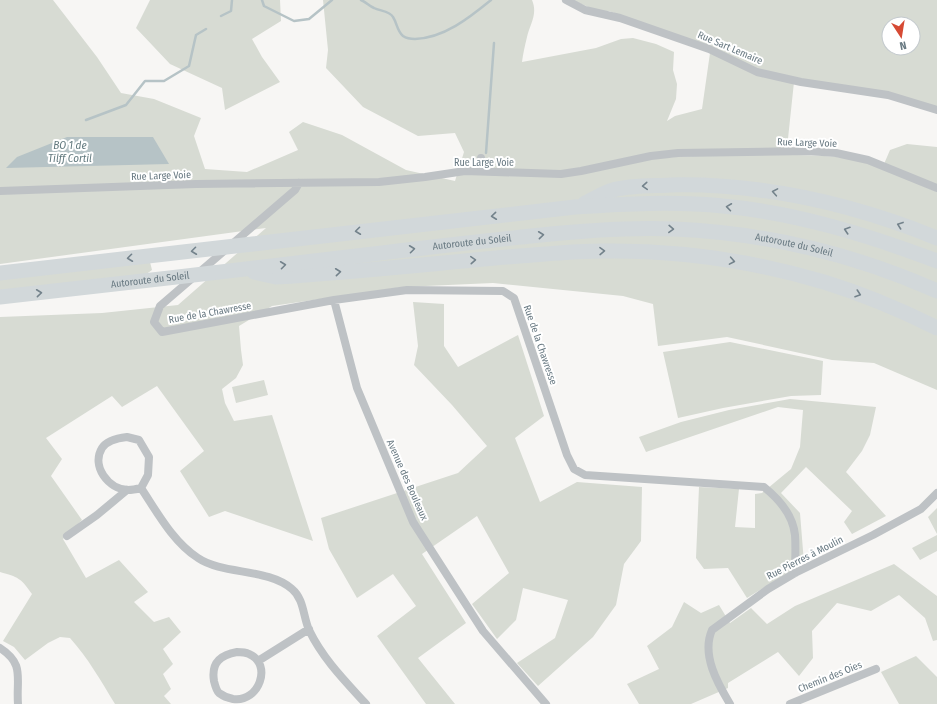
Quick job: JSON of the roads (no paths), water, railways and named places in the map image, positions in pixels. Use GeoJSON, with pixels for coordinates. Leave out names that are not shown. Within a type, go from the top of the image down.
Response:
{"type":"FeatureCollection","features":[{"type":"Feature","properties":{"kind":"highway"},"geometry":{"type":"LineString","coordinates":[[575,207],[612,190],[646,186],[709,185],[752,188],[845,207],[937,238]]}},
{"type":"Feature","properties":{"kind":"highway"},"geometry":{"type":"LineString","coordinates":[[0,273],[575,207],[632,203],[680,203],[724,206],[753,210],[841,228],[898,246],[937,261]]}},
{"type":"Feature","properties":{"kind":"highway","name":"Autoroute du Soleil"},"geometry":{"type":"LineString","coordinates":[[0,297],[470,242],[566,232],[622,229],[673,229],[727,233],[818,249],[910,279],[937,291]]}},
{"type":"Feature","properties":{"kind":"highway"},"geometry":{"type":"LineString","coordinates":[[244,269],[276,277],[434,263],[603,251],[678,254],[728,260],[825,282],[872,298],[937,328]]}},
{"type":"Feature","properties":{"kind":"street","name":"Rue Sart Lemaire"},"geometry":{"type":"LineString","coordinates":[[566,0],[585,10],[620,18],[709,48],[757,72],[801,82],[888,95],[937,110]]}},
{"type":"Feature","properties":{"kind":"street","name":"Rue Large Voie"},"geometry":{"type":"LineString","coordinates":[[0,191],[196,184],[379,182],[465,171],[561,174],[651,156],[678,153],[808,151],[836,153],[868,160],[937,188]]}},
{"type":"Feature","properties":{"kind":"street"},"geometry":{"type":"LineString","coordinates":[[481,158],[481,171]]}},
{"type":"Feature","properties":{"kind":"street","name":"Rue de la Chawresse"},"geometry":{"type":"LineString","coordinates":[[299,183],[295,190],[160,306],[154,322],[162,332],[334,300],[407,290],[503,291],[514,298],[567,455],[574,469],[585,475],[764,487],[783,506],[795,534],[795,573]]}},
{"type":"Feature","properties":{"kind":"street","name":"Avenue des Bouleaux"},"geometry":{"type":"LineString","coordinates":[[334,300],[357,388],[413,522],[483,631],[546,704]]}},
{"type":"Feature","properties":{"kind":"street"},"geometry":{"type":"LineString","coordinates":[[127,437],[139,440],[149,458],[148,475],[141,488],[127,490],[114,486],[101,474],[98,459],[102,447],[114,439],[127,437]]}},
{"type":"Feature","properties":{"kind":"street"},"geometry":{"type":"LineString","coordinates":[[141,488],[178,542],[198,559],[216,566],[280,580],[293,590],[301,601],[309,629],[332,667],[366,704]]}},
{"type":"Feature","properties":{"kind":"street"},"geometry":{"type":"LineString","coordinates":[[67,536],[127,490]]}},
{"type":"Feature","properties":{"kind":"street","name":"Rue Pierres à Moulin"},"geometry":{"type":"LineString","coordinates":[[730,704],[715,676],[711,665],[709,636],[712,630],[768,589],[795,573],[873,536],[921,509],[937,493]]}},
{"type":"Feature","properties":{"kind":"street"},"geometry":{"type":"LineString","coordinates":[[258,661],[309,629]]}},
{"type":"Feature","properties":{"kind":"street"},"geometry":{"type":"LineString","coordinates":[[0,648],[13,658],[18,669],[18,704]]}},
{"type":"Feature","properties":{"kind":"street"},"geometry":{"type":"LineString","coordinates":[[237,652],[247,653],[258,661],[261,672],[261,681],[256,691],[248,697],[239,700],[227,697],[219,692],[215,686],[213,675],[215,665],[220,658],[226,654],[237,652]]}},
{"type":"Feature","properties":{"kind":"street","name":"Chemin des Oies"},"geometry":{"type":"LineString","coordinates":[[790,704],[876,669]]}},
{"type":"Feature","properties":{"kind":"water","name":"BO 1 de Tilff Cortil"},"geometry":{"type":"Polygon","coordinates":[[[67,137],[153,137],[169,164],[6,168],[17,157],[67,137]]]}},
{"type":"Feature","properties":{"kind":"waterway"},"geometry":{"type":"LineString","coordinates":[[221,16],[231,11],[232,0]]}},
{"type":"Feature","properties":{"kind":"waterway"},"geometry":{"type":"LineString","coordinates":[[262,0],[264,6],[294,21],[309,19],[332,0]]}},
{"type":"Feature","properties":{"kind":"waterway"},"geometry":{"type":"LineString","coordinates":[[361,0],[376,9],[390,13],[399,32],[403,36],[415,39],[436,35],[456,26],[491,0]]}},
{"type":"Feature","properties":{"kind":"waterway"},"geometry":{"type":"LineString","coordinates":[[86,120],[126,105],[145,81],[164,81],[189,66],[196,35],[206,29]]}},
{"type":"Feature","properties":{"kind":"waterway"},"geometry":{"type":"LineString","coordinates":[[486,153],[494,43]]}}]}
